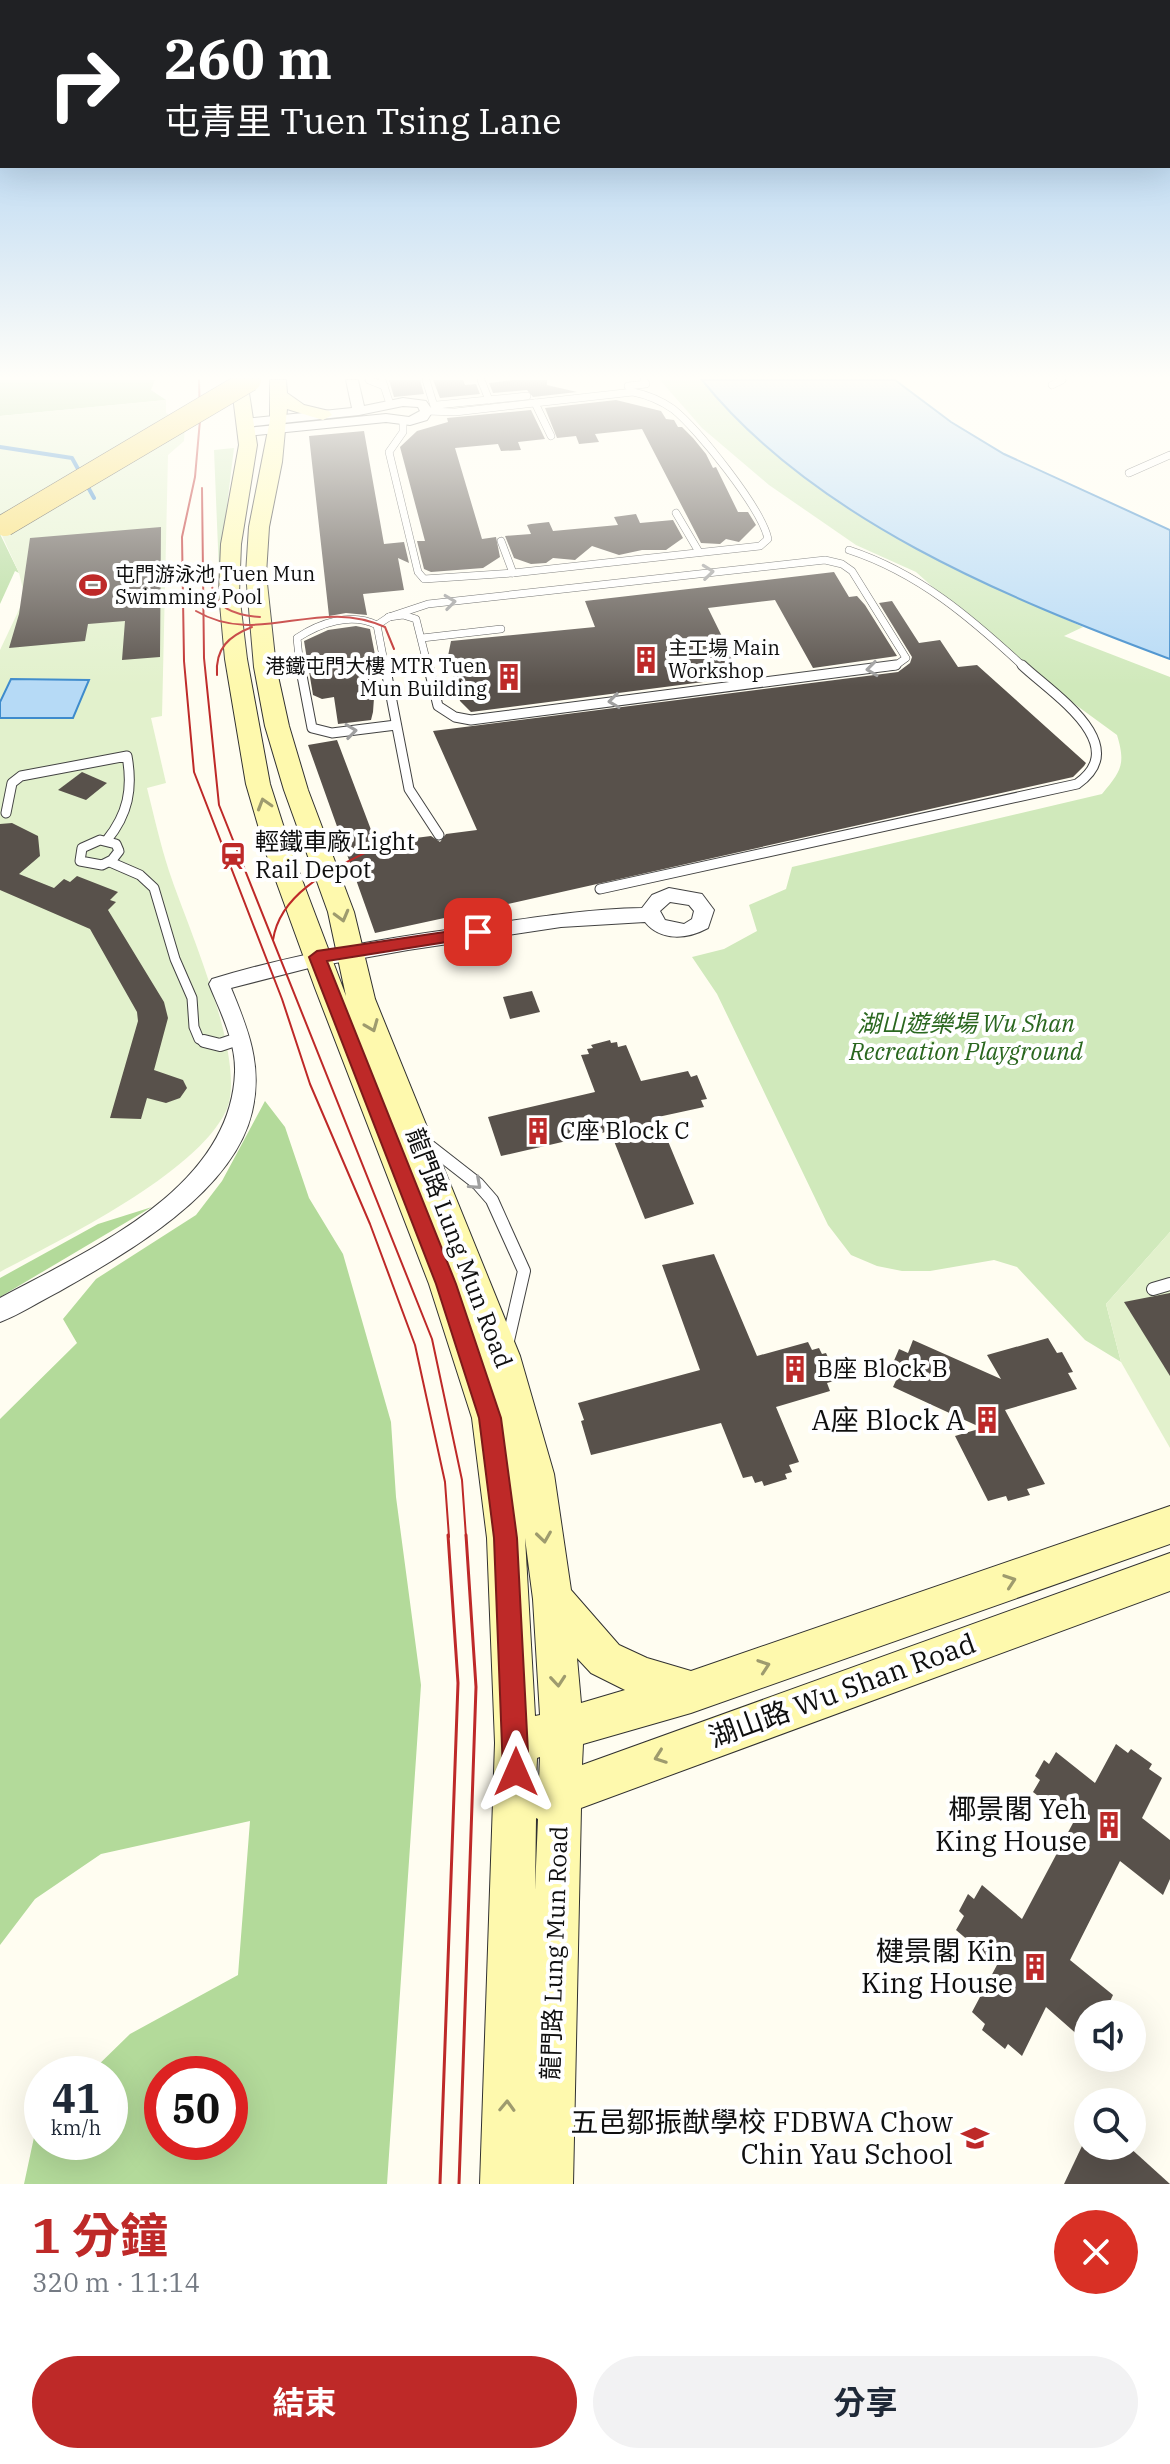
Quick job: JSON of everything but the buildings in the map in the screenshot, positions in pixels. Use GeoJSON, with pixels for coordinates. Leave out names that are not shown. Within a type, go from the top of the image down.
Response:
{"type":"FeatureCollection","features":[{"type":"Feature","properties":{"kind":"main road"},"geometry":{"type":"LineString","coordinates":[[3,519],[65,482]]}},
{"type":"Feature","properties":{"kind":"main road"},"geometry":{"type":"LineString","coordinates":[[3,519],[69,482]]}},
{"type":"Feature","properties":{"kind":"main road","name":"龍門路 Lung Mun Road"},"geometry":{"type":"LineString","coordinates":[[242,482],[229,576],[236,659],[261,795],[334,954],[490,1418],[506,1538],[516,1743],[505,2184]]}},
{"type":"Feature","properties":{"kind":"main road","name":"龍門路 Lung Mun Road"},"geometry":{"type":"LineString","coordinates":[[268,482],[256,558],[257,604],[265,667],[286,758],[329,875],[334,954],[361,999],[503,1356],[535,1474],[553,1599],[562,1729],[548,2184]]}},
{"type":"Feature","properties":{"kind":"main road","name":"湖山路 Wu Shan Road"},"geometry":{"type":"LineString","coordinates":[[516,1743],[691,1692],[1170,1525]]}},
{"type":"Feature","properties":{"kind":"main road","name":"湖山路 Wu Shan Road"},"geometry":{"type":"LineString","coordinates":[[515,1809],[1170,1572]]}},
{"type":"Feature","properties":{"kind":"main road"},"geometry":{"type":"LineString","coordinates":[[553,1599],[605,1659],[642,1677],[691,1692]]}},
{"type":"Feature","properties":{"kind":"street"},"geometry":{"type":"LineString","coordinates":[[0,1311],[132,1236],[161,1216],[207,1171],[224,1147],[244,1098],[247,1075],[240,1039],[219,984],[282,964],[458,925],[601,915],[650,915]]}},
{"type":"Feature","properties":{"kind":"lane"},"geometry":{"type":"LineString","coordinates":[[396,482],[420,576],[433,581],[760,546],[766,543],[768,535],[735,482]]}},
{"type":"Feature","properties":{"kind":"lane"},"geometry":{"type":"LineString","coordinates":[[676,513],[699,552]]}},
{"type":"Feature","properties":{"kind":"lane"},"geometry":{"type":"LineString","coordinates":[[501,541],[513,573]]}},
{"type":"Feature","properties":{"kind":"lane"},"geometry":{"type":"LineString","coordinates":[[600,889],[1077,784],[1090,777],[1096,765],[1097,752],[1086,723],[958,608],[880,561],[849,550]]}},
{"type":"Feature","properties":{"kind":"lane"},"geometry":{"type":"LineString","coordinates":[[377,625],[389,617],[428,604],[825,560],[842,564],[852,571],[906,658],[895,666],[471,720],[455,717],[438,706],[416,619],[403,615],[389,617]]}},
{"type":"Feature","properties":{"kind":"lane"},"geometry":{"type":"LineString","coordinates":[[377,625],[361,619],[316,624],[297,638],[304,697],[312,728],[317,731],[332,733],[396,725]]}},
{"type":"Feature","properties":{"kind":"lane"},"geometry":{"type":"LineString","coordinates":[[377,625],[409,789],[439,835]]}},
{"type":"Feature","properties":{"kind":"lane"},"geometry":{"type":"LineString","coordinates":[[422,638],[501,629]]}},
{"type":"Feature","properties":{"kind":"lane"},"geometry":{"type":"LineString","coordinates":[[385,665],[427,660]]}},
{"type":"Feature","properties":{"kind":"lane"},"geometry":{"type":"LineString","coordinates":[[6,813],[12,783],[21,776],[127,756],[132,781],[125,815],[107,840]]}},
{"type":"Feature","properties":{"kind":"lane"},"geometry":{"type":"LineString","coordinates":[[110,862],[119,851],[116,844],[107,840],[87,844],[78,857],[90,866],[110,862],[149,880],[175,959],[192,998],[194,1027],[199,1039],[220,1045],[240,1039]]}},
{"type":"Feature","properties":{"kind":"lane"},"geometry":{"type":"LineString","coordinates":[[415,1135],[486,1192],[524,1271],[503,1356]]}},
{"type":"Feature","properties":{"kind":"lane"},"geometry":{"type":"LineString","coordinates":[[1153,1289],[1170,1284]]}},
{"type":"Feature","properties":{"kind":"green space"},"geometry":{"type":"Polygon","coordinates":[[[0,482],[167,482],[162,716],[151,718],[166,783],[147,788],[169,871],[223,1027],[231,1089],[226,1111],[210,1135],[158,1181],[91,1223],[0,1272],[0,650],[25,597],[19,573],[0,531],[0,482]]]}},
{"type":"Feature","properties":{"kind":"green space"},"geometry":{"type":"Polygon","coordinates":[[[215,482],[230,482],[224,530],[220,597],[215,482]]]}},
{"type":"Feature","properties":{"kind":"green space","name":"湖山遊樂場 Wu Shan Recreation Playground"},"geometry":{"type":"Polygon","coordinates":[[[765,482],[815,482],[927,553],[1083,627],[1064,636],[1170,677],[1170,1232],[1106,1304],[1121,1362],[1085,1340],[1017,1267],[994,1260],[930,1271],[902,1271],[877,1266],[851,1255],[828,1225],[717,994],[692,957],[724,949],[757,931],[749,905],[786,889],[792,867],[1102,794],[1114,779],[1121,761],[1117,735],[1013,659],[916,572],[856,545],[765,482]]]}},
{"type":"Feature","properties":{"kind":"green space"},"geometry":{"type":"Polygon","coordinates":[[[0,534],[19,573],[15,571],[0,604],[0,534]]]}},
{"type":"Feature","properties":{"kind":"green space"},"geometry":{"type":"Polygon","coordinates":[[[265,1101],[285,1127],[309,1198],[343,1254],[391,1422],[396,1497],[421,1685],[387,2184],[24,2184],[29,2160],[128,2160],[128,2056],[107,2056],[130,2034],[238,1975],[250,1821],[101,1854],[35,1899],[0,1945],[0,1419],[77,1343],[63,1319],[96,1279],[196,1215],[222,1181],[265,1101]]]}},
{"type":"Feature","properties":{"kind":"green space"},"geometry":{"type":"Polygon","coordinates":[[[152,1207],[0,1297],[0,1278],[98,1224],[152,1207]]]}},
{"type":"Feature","properties":{"kind":"green space"},"geometry":{"type":"Polygon","coordinates":[[[1170,1232],[1170,1448],[1121,1362],[1106,1304],[1170,1232]]]}},
{"type":"Feature","properties":{"kind":"water"},"geometry":{"type":"Polygon","coordinates":[[[811,482],[1065,482],[1170,530],[1170,659],[979,581],[916,549],[811,482]]]}},
{"type":"Feature","properties":{"kind":"water"},"geometry":{"type":"Polygon","coordinates":[[[11,679],[89,680],[73,718],[0,718],[0,702],[11,679]]]}},
{"type":"Feature","properties":{"kind":"waterway"},"geometry":{"type":"LineString","coordinates":[[85,482],[94,498]]}},
{"type":"Feature","properties":{"kind":"tram line"},"geometry":{"type":"LineString","coordinates":[[194,482],[182,537],[184,661],[194,772],[282,999],[310,1084],[370,1224],[415,1345],[445,1482],[449,1537]]}},
{"type":"Feature","properties":{"kind":"tram line"},"geometry":{"type":"LineString","coordinates":[[202,488],[203,614]]}},
{"type":"Feature","properties":{"kind":"tram line"},"geometry":{"type":"LineString","coordinates":[[211,580],[216,598],[227,609],[260,617]]}},
{"type":"Feature","properties":{"kind":"tram line"},"geometry":{"type":"LineString","coordinates":[[196,611],[203,614]]}},
{"type":"Feature","properties":{"kind":"tram line"},"geometry":{"type":"LineString","coordinates":[[203,614],[219,621],[243,625],[312,618],[360,619],[385,627],[394,649]]}},
{"type":"Feature","properties":{"kind":"tram line"},"geometry":{"type":"LineString","coordinates":[[203,614],[204,658],[219,805],[432,1339],[462,1480],[466,1537]]}},
{"type":"Feature","properties":{"kind":"tram line"},"geometry":{"type":"LineString","coordinates":[[217,675],[218,657],[225,644],[252,627]]}},
{"type":"Feature","properties":{"kind":"tram line"},"geometry":{"type":"LineString","coordinates":[[273,940],[278,922],[301,892],[333,869],[385,843]]}},
{"type":"Feature","properties":{"kind":"tram line"},"geometry":{"type":"LineString","coordinates":[[440,2184],[458,1683],[448,1535]]}},
{"type":"Feature","properties":{"kind":"tram line"},"geometry":{"type":"LineString","coordinates":[[459,2184],[476,1687],[466,1535]]}},
{"type":"Feature","properties":{"kind":"place","name":"屯門游泳池 Tuen Mun Swimming Pool"},"geometry":{"type":"Point","coordinates":[93,585]}},
{"type":"Feature","properties":{"kind":"place","name":"主工場 Main Workshop"},"geometry":{"type":"Point","coordinates":[646,660]}},
{"type":"Feature","properties":{"kind":"place","name":"港鐵屯門大樓 MTR Tuen Mun Building"},"geometry":{"type":"Point","coordinates":[509,677]}},
{"type":"Feature","properties":{"kind":"place","name":"輕鐵車廠 Light Rail Depot"},"geometry":{"type":"Point","coordinates":[233,856]}},
{"type":"Feature","properties":{"kind":"place","name":"C座 Block C"},"geometry":{"type":"Point","coordinates":[538,1131]}},
{"type":"Feature","properties":{"kind":"place","name":"B座 Block B"},"geometry":{"type":"Point","coordinates":[795,1369]}},
{"type":"Feature","properties":{"kind":"place","name":"A座 Block A"},"geometry":{"type":"Point","coordinates":[987,1420]}},
{"type":"Feature","properties":{"kind":"place","name":"椰景閣 Yeh King House"},"geometry":{"type":"Point","coordinates":[1109,1825]}},
{"type":"Feature","properties":{"kind":"place","name":"楗景閣 Kin King House"},"geometry":{"type":"Point","coordinates":[1035,1967]}},
{"type":"Feature","properties":{"kind":"place","name":"五邑鄒振猷學校 FDBWA Chow Chin Yau School"},"geometry":{"type":"Point","coordinates":[975,2138]}},
{"type":"Feature","properties":{"kind":"route"},"geometry":{"type":"LineString","coordinates":[[478,932],[317,957],[446,1284],[490,1418],[506,1538],[516,1772]]}}]}
